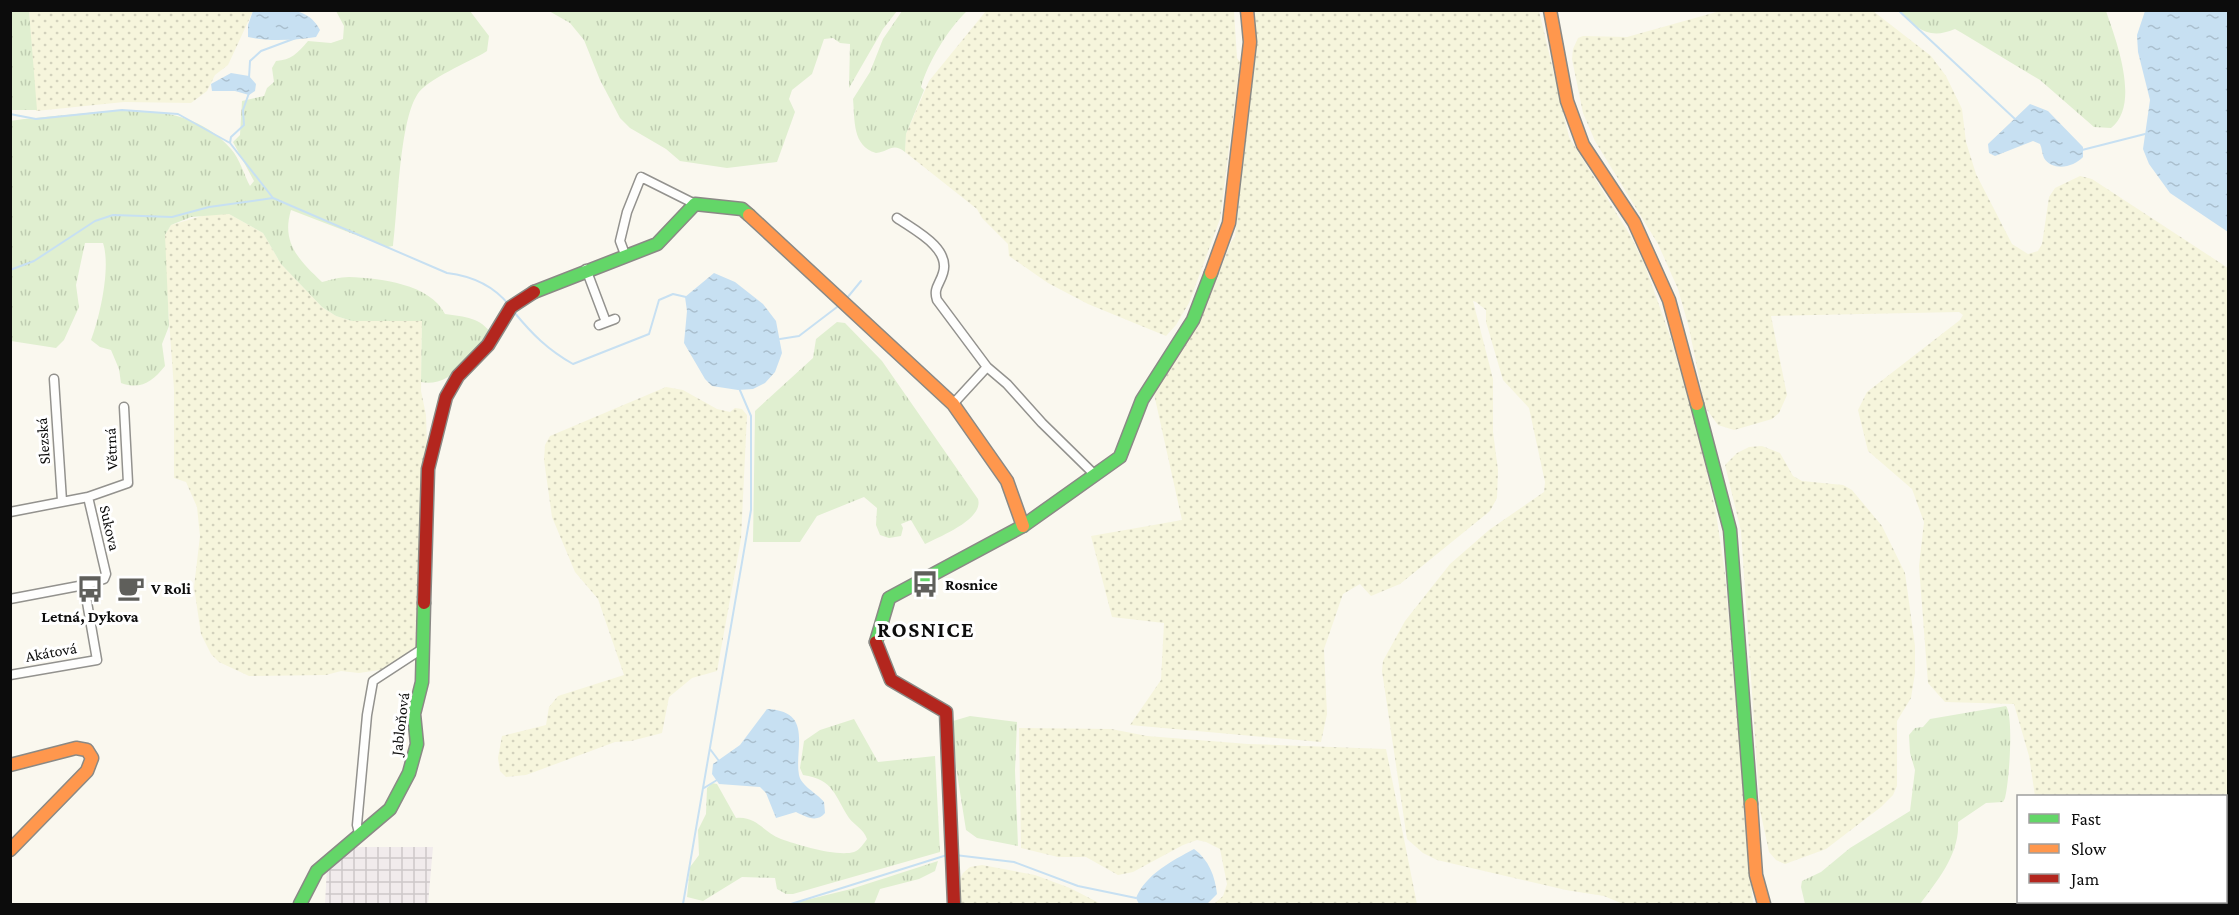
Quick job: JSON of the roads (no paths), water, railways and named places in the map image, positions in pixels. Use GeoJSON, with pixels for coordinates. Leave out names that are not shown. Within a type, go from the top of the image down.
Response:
{"type":"FeatureCollection","features":[{"type":"Feature","properties":{"kind":"street"},"geometry":{"type":"LineString","coordinates":[[954,904],[946,712],[891,680],[875,639],[889,598],[1023,526],[1120,457],[1142,400],[1193,320],[1229,223],[1250,42],[1247,10]]}},
{"type":"Feature","properties":{"kind":"street"},"geometry":{"type":"LineString","coordinates":[[1550,10],[1567,101],[1583,145],[1634,222],[1669,300],[1730,530],[1756,875],[1764,904]]}},
{"type":"Feature","properties":{"kind":"street"},"geometry":{"type":"LineString","coordinates":[[626,257],[620,242],[627,212],[641,177],[657,183],[694,204],[742,208],[953,404],[1007,481],[1023,526]]}},
{"type":"Feature","properties":{"kind":"street","name":"Jabloňová"},"geometry":{"type":"LineString","coordinates":[[300,904],[318,871],[359,833],[390,809],[409,773],[417,744],[414,714],[422,682],[428,469],[446,397],[458,376],[488,345],[511,307],[534,292],[586,269],[626,257],[657,244],[694,204]]}},
{"type":"Feature","properties":{"kind":"street"},"geometry":{"type":"LineString","coordinates":[[897,218],[935,246],[944,258],[944,272],[935,289],[937,300],[987,367],[1002,378],[1095,475]]}},
{"type":"Feature","properties":{"kind":"street"},"geometry":{"type":"LineString","coordinates":[[586,269],[602,324],[615,319]]}},
{"type":"Feature","properties":{"kind":"street"},"geometry":{"type":"LineString","coordinates":[[953,404],[987,367]]}},
{"type":"Feature","properties":{"kind":"street","name":"Slezská"},"geometry":{"type":"LineString","coordinates":[[54,379],[62,501]]}},
{"type":"Feature","properties":{"kind":"street","name":"Větrná"},"geometry":{"type":"LineString","coordinates":[[88,497],[128,483],[124,407]]}},
{"type":"Feature","properties":{"kind":"street"},"geometry":{"type":"LineString","coordinates":[[10,512],[88,497]]}},
{"type":"Feature","properties":{"kind":"street","name":"Sukova"},"geometry":{"type":"LineString","coordinates":[[84,585],[100,582],[106,574],[88,497]]}},
{"type":"Feature","properties":{"kind":"street"},"geometry":{"type":"LineString","coordinates":[[10,599],[84,585]]}},
{"type":"Feature","properties":{"kind":"street","name":"Akátová"},"geometry":{"type":"LineString","coordinates":[[10,675],[97,660],[84,585]]}},
{"type":"Feature","properties":{"kind":"street","name":"Jabloňová"},"geometry":{"type":"LineString","coordinates":[[359,833],[357,825],[364,737],[373,681],[422,649]]}},
{"type":"Feature","properties":{"kind":"street"},"geometry":{"type":"LineString","coordinates":[[10,765],[76,748],[87,750],[92,758],[89,768],[10,850]]}},
{"type":"Feature","properties":{"kind":"water"},"geometry":{"type":"Polygon","coordinates":[[[291,10],[300,12],[308,16],[320,30],[316,37],[299,39],[273,40],[248,37],[248,25],[253,11],[291,10]]]}},
{"type":"Feature","properties":{"kind":"water"},"geometry":{"type":"Polygon","coordinates":[[[2145,11],[2228,11],[2228,232],[2170,193],[2149,164],[2143,149],[2150,100],[2138,52],[2137,35],[2145,11]]]}},
{"type":"Feature","properties":{"kind":"water"},"geometry":{"type":"Polygon","coordinates":[[[231,73],[249,76],[256,84],[255,91],[249,95],[235,91],[212,91],[211,84],[231,73]]]}},
{"type":"Feature","properties":{"kind":"water"},"geometry":{"type":"Polygon","coordinates":[[[2030,104],[2048,111],[2083,147],[2083,157],[2064,167],[2053,165],[2044,158],[2040,144],[2033,141],[1995,156],[1989,153],[1988,144],[2030,104]]]}},
{"type":"Feature","properties":{"kind":"water"},"geometry":{"type":"Polygon","coordinates":[[[714,273],[735,282],[763,304],[776,321],[782,353],[775,372],[765,383],[753,389],[738,390],[712,386],[705,379],[684,343],[687,311],[685,297],[714,273]]]}},
{"type":"Feature","properties":{"kind":"water"},"geometry":{"type":"Polygon","coordinates":[[[767,709],[782,711],[791,716],[796,724],[799,733],[800,779],[824,802],[825,813],[818,818],[811,818],[796,812],[776,818],[766,793],[760,787],[719,784],[712,774],[713,764],[740,745],[767,709]]]}},
{"type":"Feature","properties":{"kind":"water"},"geometry":{"type":"Polygon","coordinates":[[[1194,849],[1204,858],[1215,881],[1217,894],[1207,904],[1139,904],[1136,898],[1140,889],[1153,875],[1194,849]]]}},
{"type":"Feature","properties":{"kind":"waterway"},"geometry":{"type":"LineString","coordinates":[[1898,10],[2015,119]]}},
{"type":"Feature","properties":{"kind":"waterway"},"geometry":{"type":"LineString","coordinates":[[249,78],[250,61],[261,51],[296,38],[294,35]]}},
{"type":"Feature","properties":{"kind":"waterway"},"geometry":{"type":"LineString","coordinates":[[230,143],[231,137],[244,125],[243,110],[249,93]]}},
{"type":"Feature","properties":{"kind":"waterway"},"geometry":{"type":"LineString","coordinates":[[10,114],[36,119],[122,110],[178,114],[230,143],[273,198],[447,273],[465,276],[481,283],[496,292],[509,305]]}},
{"type":"Feature","properties":{"kind":"waterway"},"geometry":{"type":"LineString","coordinates":[[2082,150],[2145,134]]}},
{"type":"Feature","properties":{"kind":"waterway"},"geometry":{"type":"LineString","coordinates":[[10,270],[34,261],[95,221],[113,215],[172,217],[209,207],[273,198]]}},
{"type":"Feature","properties":{"kind":"waterway"},"geometry":{"type":"LineString","coordinates":[[847,298],[861,281]]}},
{"type":"Feature","properties":{"kind":"waterway"},"geometry":{"type":"LineString","coordinates":[[514,312],[541,341],[573,364],[649,334],[659,300],[673,294],[686,297]]}},
{"type":"Feature","properties":{"kind":"waterway"},"geometry":{"type":"LineString","coordinates":[[780,339],[799,336],[841,304]]}},
{"type":"Feature","properties":{"kind":"waterway"},"geometry":{"type":"LineString","coordinates":[[683,904],[751,510],[751,416],[739,388]]}},
{"type":"Feature","properties":{"kind":"waterway"},"geometry":{"type":"LineString","coordinates":[[710,749],[719,761]]}},
{"type":"Feature","properties":{"kind":"waterway"},"geometry":{"type":"LineString","coordinates":[[704,788],[717,780]]}},
{"type":"Feature","properties":{"kind":"waterway"},"geometry":{"type":"LineString","coordinates":[[791,904],[947,855]]}},
{"type":"Feature","properties":{"kind":"waterway"},"geometry":{"type":"LineString","coordinates":[[955,855],[1014,862],[1078,886],[1136,898]]}},
{"type":"Feature","properties":{"kind":"place","name":"Rosnice"},"geometry":{"type":"Point","coordinates":[925,584]}},
{"type":"Feature","properties":{"kind":"place","name":"V Roli"},"geometry":{"type":"Point","coordinates":[131,588]}},
{"type":"Feature","properties":{"kind":"place","name":"Letná, Dykova"},"geometry":{"type":"Point","coordinates":[90,589]}},
{"type":"Feature","properties":{"kind":"district","name":"ROSNICE"},"geometry":{"type":"Point","coordinates":[926,629]}}]}
